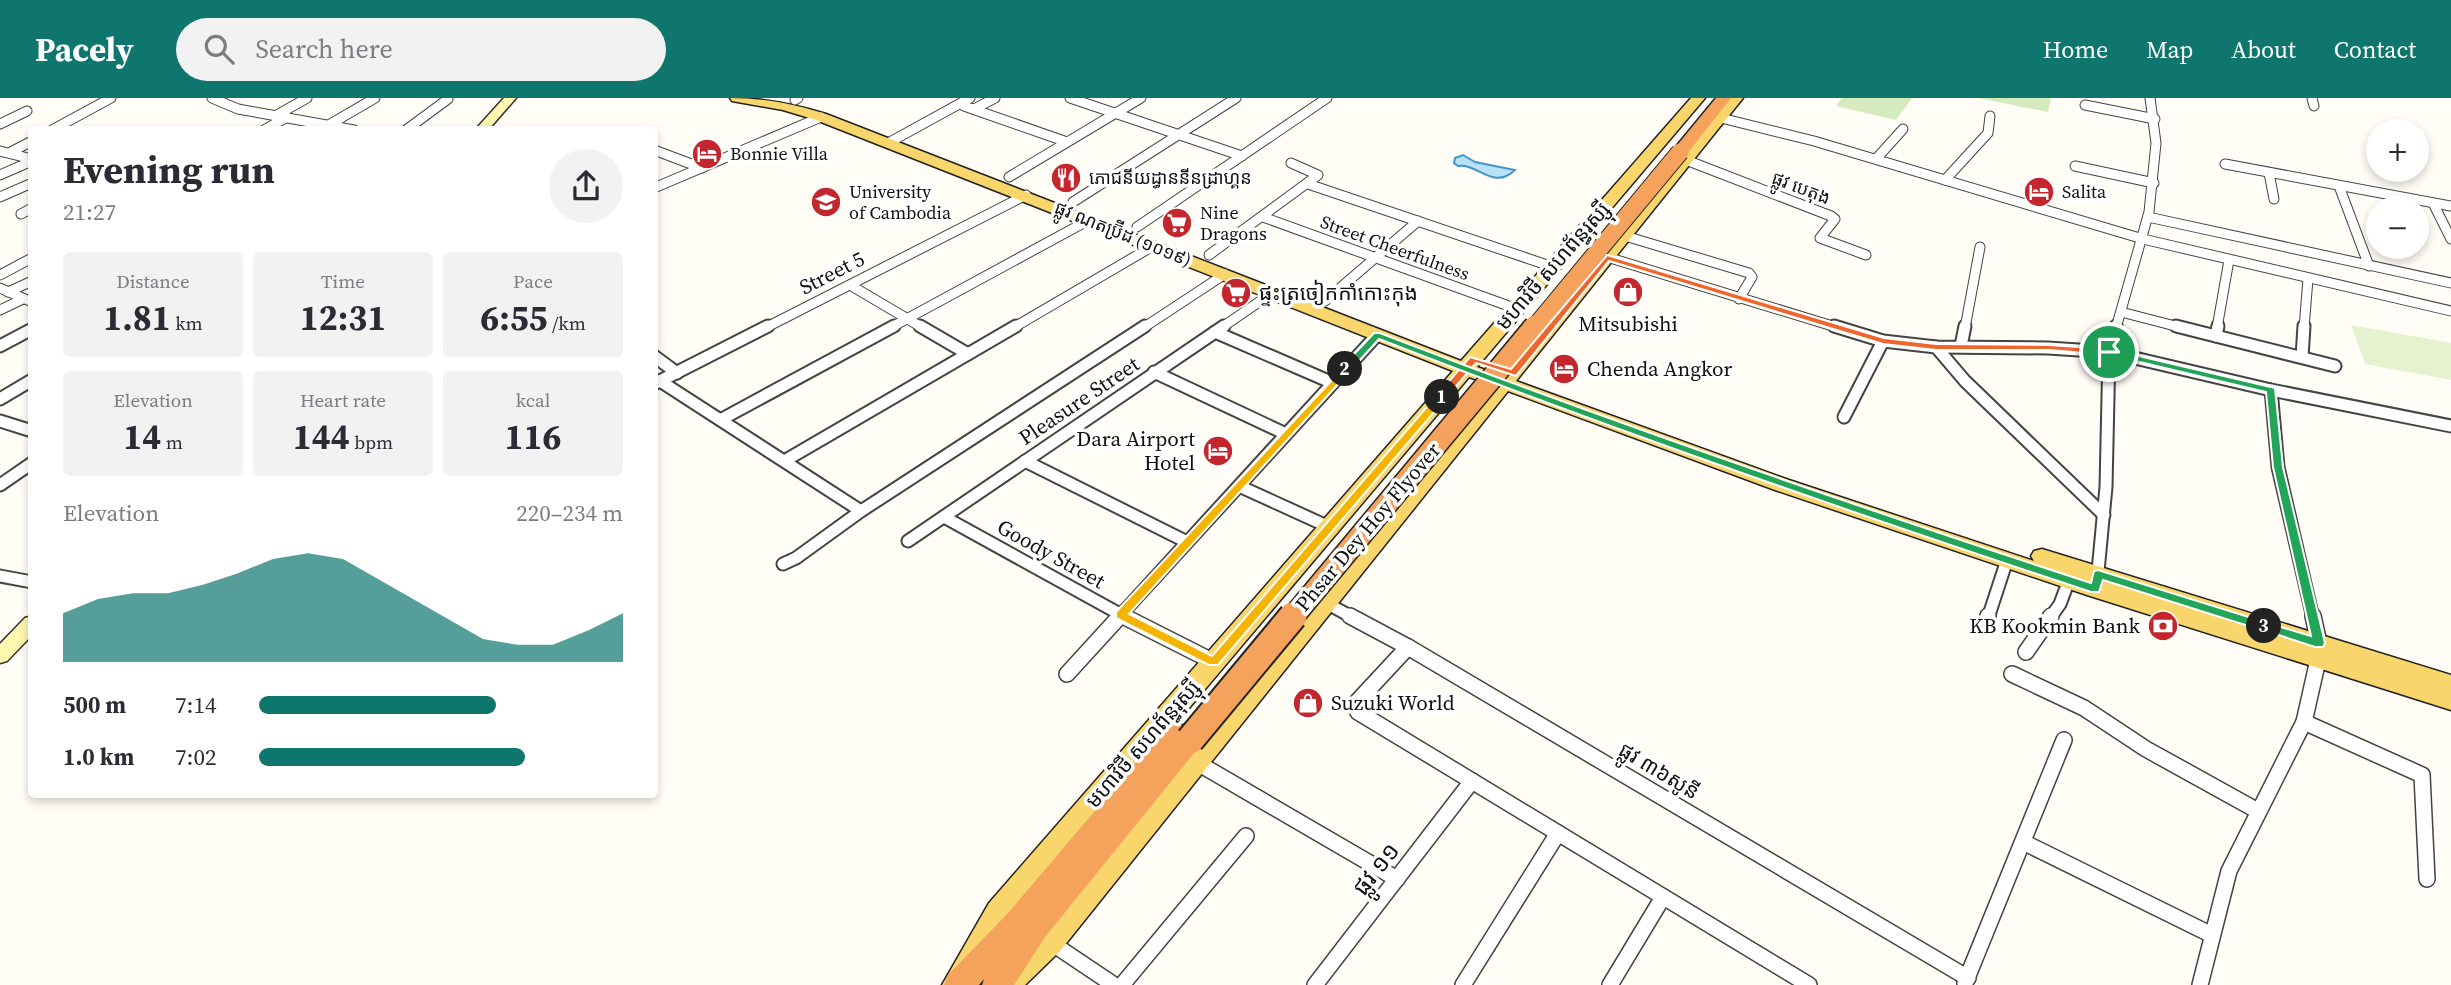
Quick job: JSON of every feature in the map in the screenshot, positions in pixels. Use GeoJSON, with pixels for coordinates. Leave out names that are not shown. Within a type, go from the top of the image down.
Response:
{"type":"FeatureCollection","features":[{"type":"Feature","properties":{"kind":"highway","name":"Phsar Dey Hoy Flyover"},"geometry":{"type":"LineString","coordinates":[[1188,745],[1678,153],[1710,98]]}},
{"type":"Feature","properties":{"kind":"highway","name":"មហាវិថី សហព័ន្ធរុស្ស៊ី"},"geometry":{"type":"LineString","coordinates":[[957,985],[1188,745]]}},
{"type":"Feature","properties":{"kind":"highway","name":"មហាវិថី សហព័ន្ធរុស្ស៊ី"},"geometry":{"type":"LineString","coordinates":[[997,985],[1035,928],[1188,745]]}},
{"type":"Feature","properties":{"kind":"main road","name":"ផ្លូវ ណតប្រ៊ីដ (១០១៩)"},"geometry":{"type":"LineString","coordinates":[[737,98],[785,106],[1009,177],[1325,301],[1469,364]]}},
{"type":"Feature","properties":{"kind":"main road","name":"មហាវិថី សហព័ន្ធរុស្ស៊ី"},"geometry":{"type":"LineString","coordinates":[[957,985],[999,912],[1698,98]]}},
{"type":"Feature","properties":{"kind":"main road","name":"មហាវិថី សហព័ន្ធរុស្ស៊ី"},"geometry":{"type":"LineString","coordinates":[[1006,985],[1050,942],[1188,745],[1326,603],[1625,236],[1678,153],[1722,108],[1736,98]]}},
{"type":"Feature","properties":{"kind":"main road","name":"ផ្លូវ ណតប្រ៊ីដ (១០១៩)"},"geometry":{"type":"LineString","coordinates":[[793,99],[1377,335],[1509,379]]}},
{"type":"Feature","properties":{"kind":"main road"},"geometry":{"type":"LineString","coordinates":[[1553,267],[1555,274],[1565,280],[1577,282],[1590,279]]}},
{"type":"Feature","properties":{"kind":"main road"},"geometry":{"type":"LineString","coordinates":[[1509,379],[1817,497],[2069,580],[2097,581]]}},
{"type":"Feature","properties":{"kind":"main road"},"geometry":{"type":"LineString","coordinates":[[1509,379],[1822,484],[2097,581],[2318,652],[2451,701]]}},
{"type":"Feature","properties":{"kind":"main road"},"geometry":{"type":"LineString","coordinates":[[1335,521],[1354,512],[1370,516],[1381,524],[1382,534]]}},
{"type":"Feature","properties":{"kind":"main road"},"geometry":{"type":"LineString","coordinates":[[2318,652],[2451,684]]}},
{"type":"Feature","properties":{"kind":"street"},"geometry":{"type":"LineString","coordinates":[[59,126],[111,98]]}},
{"type":"Feature","properties":{"kind":"street"},"geometry":{"type":"LineString","coordinates":[[212,98],[238,109],[337,126]]}},
{"type":"Feature","properties":{"kind":"street"},"geometry":{"type":"LineString","coordinates":[[228,104],[246,98]]}},
{"type":"Feature","properties":{"kind":"street"},"geometry":{"type":"LineString","coordinates":[[277,115],[307,98]]}},
{"type":"Feature","properties":{"kind":"street"},"geometry":{"type":"LineString","coordinates":[[326,126],[375,98]]}},
{"type":"Feature","properties":{"kind":"street"},"geometry":{"type":"LineString","coordinates":[[485,126],[510,98]]}},
{"type":"Feature","properties":{"kind":"street"},"geometry":{"type":"LineString","coordinates":[[895,139],[970,98]]}},
{"type":"Feature","properties":{"kind":"street"},"geometry":{"type":"LineString","coordinates":[[974,109],[995,98]]}},
{"type":"Feature","properties":{"kind":"street"},"geometry":{"type":"LineString","coordinates":[[1070,98],[1242,156]]}},
{"type":"Feature","properties":{"kind":"street"},"geometry":{"type":"LineString","coordinates":[[1009,177],[1141,98]]}},
{"type":"Feature","properties":{"kind":"street"},"geometry":{"type":"LineString","coordinates":[[1073,202],[1236,98]]}},
{"type":"Feature","properties":{"kind":"street"},"geometry":{"type":"LineString","coordinates":[[1137,227],[1327,98]]}},
{"type":"Feature","properties":{"kind":"street"},"geometry":{"type":"LineString","coordinates":[[2097,581],[2104,515],[2109,352],[2143,239],[2154,183],[2155,119],[2150,98]]}},
{"type":"Feature","properties":{"kind":"street"},"geometry":{"type":"LineString","coordinates":[[411,126],[448,99]]}},
{"type":"Feature","properties":{"kind":"street"},"geometry":{"type":"LineString","coordinates":[[961,105],[1067,142]]}},
{"type":"Feature","properties":{"kind":"street"},"geometry":{"type":"LineString","coordinates":[[2085,105],[2155,119]]}},
{"type":"Feature","properties":{"kind":"street"},"geometry":{"type":"LineString","coordinates":[[1722,108],[1876,159],[2143,239],[2451,311]]}},
{"type":"Feature","properties":{"kind":"street"},"geometry":{"type":"LineString","coordinates":[[0,124],[27,111]]}},
{"type":"Feature","properties":{"kind":"street"},"geometry":{"type":"LineString","coordinates":[[1945,180],[1987,133],[1990,116]]}},
{"type":"Feature","properties":{"kind":"street"},"geometry":{"type":"LineString","coordinates":[[271,126],[287,117]]}},
{"type":"Feature","properties":{"kind":"street"},"geometry":{"type":"LineString","coordinates":[[658,186],[821,117]]}},
{"type":"Feature","properties":{"kind":"street"},"geometry":{"type":"LineString","coordinates":[[1876,159],[1903,129]]}},
{"type":"Feature","properties":{"kind":"street"},"geometry":{"type":"LineString","coordinates":[[4,152],[28,143]]}},
{"type":"Feature","properties":{"kind":"street"},"geometry":{"type":"LineString","coordinates":[[4,152],[28,159]]}},
{"type":"Feature","properties":{"kind":"street"},"geometry":{"type":"LineString","coordinates":[[658,152],[702,168]]}},
{"type":"Feature","properties":{"kind":"street","name":"ផ្លូវ បេតុង"},"geometry":{"type":"LineString","coordinates":[[1678,153],[1830,216],[1835,219],[1820,238],[1866,255]]}},
{"type":"Feature","properties":{"kind":"street"},"geometry":{"type":"LineString","coordinates":[[0,175],[28,162]]}},
{"type":"Feature","properties":{"kind":"street"},"geometry":{"type":"LineString","coordinates":[[1209,255],[1318,175],[1291,163]]}},
{"type":"Feature","properties":{"kind":"street"},"geometry":{"type":"LineString","coordinates":[[2225,164],[2270,176],[2451,206]]}},
{"type":"Feature","properties":{"kind":"street"},"geometry":{"type":"LineString","coordinates":[[2075,166],[2154,183]]}},
{"type":"Feature","properties":{"kind":"street"},"geometry":{"type":"LineString","coordinates":[[2270,176],[2274,199]]}},
{"type":"Feature","properties":{"kind":"street"},"geometry":{"type":"LineString","coordinates":[[1308,184],[1553,267]]}},
{"type":"Feature","properties":{"kind":"street"},"geometry":{"type":"LineString","coordinates":[[0,197],[28,185]]}},
{"type":"Feature","properties":{"kind":"street"},"geometry":{"type":"LineString","coordinates":[[2340,189],[2369,266]]}},
{"type":"Feature","properties":{"kind":"street","name":"Street 5"},"geometry":{"type":"LineString","coordinates":[[658,382],[1026,195]]}},
{"type":"Feature","properties":{"kind":"street"},"geometry":{"type":"LineString","coordinates":[[2433,203],[2451,239]]}},
{"type":"Feature","properties":{"kind":"street","name":"Street Cheerfulness"},"geometry":{"type":"LineString","coordinates":[[1263,217],[1517,309]]}},
{"type":"Feature","properties":{"kind":"street"},"geometry":{"type":"LineString","coordinates":[[2148,217],[2451,283]]}},
{"type":"Feature","properties":{"kind":"street"},"geometry":{"type":"LineString","coordinates":[[722,419],[1088,220]]}},
{"type":"Feature","properties":{"kind":"street"},"geometry":{"type":"LineString","coordinates":[[1325,301],[1418,221]]}},
{"type":"Feature","properties":{"kind":"street"},"geometry":{"type":"LineString","coordinates":[[1625,236],[1749,273],[1751,282],[1739,299]]}},
{"type":"Feature","properties":{"kind":"street"},"geometry":{"type":"LineString","coordinates":[[786,460],[1153,246]]}},
{"type":"Feature","properties":{"kind":"street"},"geometry":{"type":"LineString","coordinates":[[1961,346],[1980,247]]}},
{"type":"Feature","properties":{"kind":"street"},"geometry":{"type":"LineString","coordinates":[[1607,257],[1883,341],[1936,347],[2049,348],[2109,352],[2271,390],[2451,426]]}},
{"type":"Feature","properties":{"kind":"street"},"geometry":{"type":"LineString","coordinates":[[0,275],[28,260]]}},
{"type":"Feature","properties":{"kind":"street"},"geometry":{"type":"LineString","coordinates":[[2216,336],[2228,260]]}},
{"type":"Feature","properties":{"kind":"street"},"geometry":{"type":"LineString","coordinates":[[783,564],[796,558],[860,511],[1225,274]]}},
{"type":"Feature","properties":{"kind":"street"},"geometry":{"type":"LineString","coordinates":[[2302,357],[2308,279]]}},
{"type":"Feature","properties":{"kind":"street"},"geometry":{"type":"LineString","coordinates":[[4,290],[28,282]]}},
{"type":"Feature","properties":{"kind":"street"},"geometry":{"type":"LineString","coordinates":[[850,285],[968,354]]}},
{"type":"Feature","properties":{"kind":"street"},"geometry":{"type":"LineString","coordinates":[[4,290],[27,300]]}},
{"type":"Feature","properties":{"kind":"street","name":"Pleasure Street"},"geometry":{"type":"LineString","coordinates":[[908,541],[1272,293]]}},
{"type":"Feature","properties":{"kind":"street"},"geometry":{"type":"LineString","coordinates":[[0,310],[27,300]]}},
{"type":"Feature","properties":{"kind":"street"},"geometry":{"type":"LineString","coordinates":[[2121,312],[2335,366]]}},
{"type":"Feature","properties":{"kind":"street"},"geometry":{"type":"LineString","coordinates":[[0,345],[28,331]]}},
{"type":"Feature","properties":{"kind":"street"},"geometry":{"type":"LineString","coordinates":[[1215,332],[1333,383]]}},
{"type":"Feature","properties":{"kind":"street"},"geometry":{"type":"LineString","coordinates":[[1066,674],[1377,335]]}},
{"type":"Feature","properties":{"kind":"street"},"geometry":{"type":"LineString","coordinates":[[1844,417],[1883,341]]}},
{"type":"Feature","properties":{"kind":"street"},"geometry":{"type":"LineString","coordinates":[[1936,347],[1965,381],[2104,515]]}},
{"type":"Feature","properties":{"kind":"street"},"geometry":{"type":"LineString","coordinates":[[658,359],[677,373]]}},
{"type":"Feature","properties":{"kind":"street"},"geometry":{"type":"LineString","coordinates":[[1154,372],[1286,434]]}},
{"type":"Feature","properties":{"kind":"street"},"geometry":{"type":"LineString","coordinates":[[0,399],[28,382]]}},
{"type":"Feature","properties":{"kind":"street"},"geometry":{"type":"LineString","coordinates":[[658,383],[722,419],[860,511]]}},
{"type":"Feature","properties":{"kind":"street"},"geometry":{"type":"LineString","coordinates":[[2200,985],[2229,871],[2304,722],[2318,652],[2278,467],[2271,390]]}},
{"type":"Feature","properties":{"kind":"street"},"geometry":{"type":"LineString","coordinates":[[0,421],[28,430]]}},
{"type":"Feature","properties":{"kind":"street"},"geometry":{"type":"LineString","coordinates":[[1025,461],[1187,542]]}},
{"type":"Feature","properties":{"kind":"street"},"geometry":{"type":"LineString","coordinates":[[0,485],[28,466]]}},
{"type":"Feature","properties":{"kind":"street"},"geometry":{"type":"LineString","coordinates":[[1239,486],[1335,521]]}},
{"type":"Feature","properties":{"kind":"street","name":"Goody Street"},"geometry":{"type":"LineString","coordinates":[[944,517],[1121,615],[1214,662]]}},
{"type":"Feature","properties":{"kind":"street"},"geometry":{"type":"LineString","coordinates":[[1986,620],[2007,560]]}},
{"type":"Feature","properties":{"kind":"street"},"geometry":{"type":"LineString","coordinates":[[0,576],[28,581]]}},
{"type":"Feature","properties":{"kind":"street"},"geometry":{"type":"LineString","coordinates":[[2026,652],[2060,604],[2069,580]]}},
{"type":"Feature","properties":{"kind":"street","name":"ផ្លូវ ៣៦សូនី"},"geometry":{"type":"LineString","coordinates":[[1326,603],[1408,647],[1966,981],[2064,740]]}},
{"type":"Feature","properties":{"kind":"street"},"geometry":{"type":"LineString","coordinates":[[0,656],[28,627]]}},
{"type":"Feature","properties":{"kind":"street"},"geometry":{"type":"LineString","coordinates":[[1408,647],[1355,704],[1355,708],[1809,985]]}},
{"type":"Feature","properties":{"kind":"street"},"geometry":{"type":"LineString","coordinates":[[2012,674],[2084,708],[2146,750],[2258,811]]}},
{"type":"Feature","properties":{"kind":"street"},"geometry":{"type":"LineString","coordinates":[[2304,722],[2422,775],[2427,880]]}},
{"type":"Feature","properties":{"kind":"street"},"geometry":{"type":"LineString","coordinates":[[1188,745],[1397,879]]}},
{"type":"Feature","properties":{"kind":"street","name":"ផ្លូវ ១១"},"geometry":{"type":"LineString","coordinates":[[1315,985],[1472,781]]}},
{"type":"Feature","properties":{"kind":"street"},"geometry":{"type":"LineString","coordinates":[[1462,985],[1558,833]]}},
{"type":"Feature","properties":{"kind":"street"},"geometry":{"type":"LineString","coordinates":[[1122,985],[1246,836]]}},
{"type":"Feature","properties":{"kind":"street"},"geometry":{"type":"LineString","coordinates":[[2023,842],[2213,935]]}},
{"type":"Feature","properties":{"kind":"street"},"geometry":{"type":"LineString","coordinates":[[1610,985],[1663,897]]}},
{"type":"Feature","properties":{"kind":"street"},"geometry":{"type":"LineString","coordinates":[[1050,942],[1114,985]]}},
{"type":"Feature","properties":{"kind":"green space"},"geometry":{"type":"Polygon","coordinates":[[[1842,98],[1912,98],[1896,120],[1836,106],[1842,98]]]}},
{"type":"Feature","properties":{"kind":"green space"},"geometry":{"type":"Polygon","coordinates":[[[1978,98],[2051,98],[2048,112],[1978,98]]]}},
{"type":"Feature","properties":{"kind":"green space"},"geometry":{"type":"Polygon","coordinates":[[[2351,325],[2451,343],[2451,380],[2365,364],[2351,325]]]}},
{"type":"Feature","properties":{"kind":"water"},"geometry":{"type":"Polygon","coordinates":[[[1463,155],[1475,162],[1515,170],[1507,176],[1493,177],[1454,163],[1455,158],[1463,155]]]}},
{"type":"Feature","properties":{"kind":"place","name":"Bonnie Villa"},"geometry":{"type":"Point","coordinates":[707,154]}},
{"type":"Feature","properties":{"kind":"place","name":"ភោជនីយដ្ធាននីនដ្រាហ្គន"},"geometry":{"type":"Point","coordinates":[1066,178]}},
{"type":"Feature","properties":{"kind":"place","name":"Salita"},"geometry":{"type":"Point","coordinates":[2039,192]}},
{"type":"Feature","properties":{"kind":"place","name":"University of Cambodia"},"geometry":{"type":"Point","coordinates":[826,202]}},
{"type":"Feature","properties":{"kind":"place","name":"Nine Dragons"},"geometry":{"type":"Point","coordinates":[1177,223]}},
{"type":"Feature","properties":{"kind":"place","name":"Mitsubishi"},"geometry":{"type":"Point","coordinates":[1628,292]}},
{"type":"Feature","properties":{"kind":"place","name":"ផ្ទះត្រចៀកកាំកោះកុង"},"geometry":{"type":"Point","coordinates":[1236,293]}},
{"type":"Feature","properties":{"kind":"place","name":"Chenda Angkor"},"geometry":{"type":"Point","coordinates":[1564,369]}},
{"type":"Feature","properties":{"kind":"place","name":"Dara Airport Hotel"},"geometry":{"type":"Point","coordinates":[1218,451]}},
{"type":"Feature","properties":{"kind":"place","name":"KB Kookmin Bank"},"geometry":{"type":"Point","coordinates":[2163,626]}},
{"type":"Feature","properties":{"kind":"place","name":"Suzuki World"},"geometry":{"type":"Point","coordinates":[1308,703]}},
{"type":"Feature","properties":{"kind":"route"},"geometry":{"type":"LineString","coordinates":[[2109,352],[2049,348],[1936,347],[1883,341],[1607,257],[1513,373],[1474,359],[1465,369],[1402,442],[1214,662],[1121,615],[1377,335],[1465,369],[1504,384],[1817,497],[2095,589],[2098,574],[2319,643],[2278,467],[2271,390],[2109,352]]}}]}
